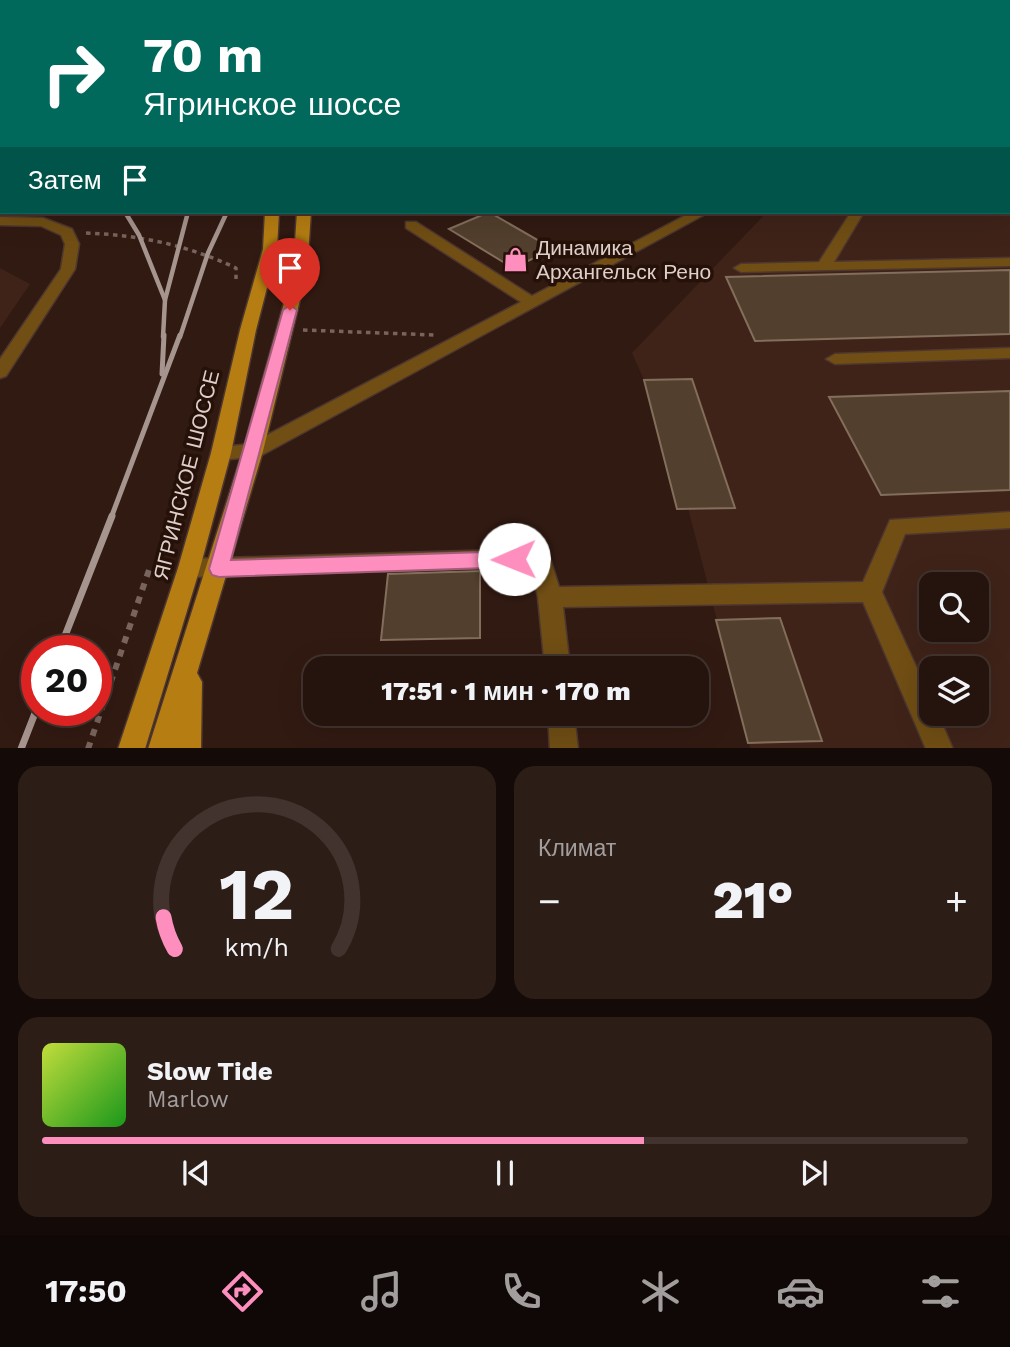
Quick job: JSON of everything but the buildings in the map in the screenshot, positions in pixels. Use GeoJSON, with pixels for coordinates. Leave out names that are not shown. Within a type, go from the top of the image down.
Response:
{"type":"FeatureCollection","features":[{"type":"Feature","properties":{"kind":"main road","name":"ЯГРИНСКОЕ ШОССЕ"},"geometry":{"type":"LineString","coordinates":[[131,748],[189,568],[220,453],[270,249],[272,214]]}},
{"type":"Feature","properties":{"kind":"main road"},"geometry":{"type":"LineString","coordinates":[[161,748],[219,569],[253,452],[300,271],[304,214]]}},
{"type":"Feature","properties":{"kind":"main road"},"geometry":{"type":"LineString","coordinates":[[187,748],[190,660]]}},
{"type":"Feature","properties":{"kind":"street"},"geometry":{"type":"LineString","coordinates":[[220,453],[253,452],[698,214]]}},
{"type":"Feature","properties":{"kind":"street"},"geometry":{"type":"LineString","coordinates":[[824,266],[856,214]]}},
{"type":"Feature","properties":{"kind":"street"},"geometry":{"type":"LineString","coordinates":[[0,221],[43,222],[67,232],[72,244],[68,269],[0,372]]}},
{"type":"Feature","properties":{"kind":"street"},"geometry":{"type":"LineString","coordinates":[[411,225],[533,303]]}},
{"type":"Feature","properties":{"kind":"street"},"geometry":{"type":"LineString","coordinates":[[741,268],[1010,262]]}},
{"type":"Feature","properties":{"kind":"street"},"geometry":{"type":"LineString","coordinates":[[835,359],[1010,353]]}},
{"type":"Feature","properties":{"kind":"street"},"geometry":{"type":"LineString","coordinates":[[940,748],[870,593],[898,526],[1010,520]]}},
{"type":"Feature","properties":{"kind":"street"},"geometry":{"type":"LineString","coordinates":[[189,568],[540,558],[550,597],[556,656]]}},
{"type":"Feature","properties":{"kind":"street"},"geometry":{"type":"LineString","coordinates":[[550,597],[870,593]]}},
{"type":"Feature","properties":{"kind":"street"},"geometry":{"type":"LineString","coordinates":[[562,726],[564,748]]}},
{"type":"Feature","properties":{"kind":"path"},"geometry":{"type":"LineString","coordinates":[[67,232],[139,234],[182,244],[236,268],[236,279]]}},
{"type":"Feature","properties":{"kind":"path"},"geometry":{"type":"LineString","coordinates":[[297,330],[471,336]]}},
{"type":"Feature","properties":{"kind":"path"},"geometry":{"type":"LineString","coordinates":[[88,748],[150,567]]}},
{"type":"Feature","properties":{"kind":"shaded area"},"geometry":{"type":"Polygon","coordinates":[[[765,214],[1010,214],[1010,748],[750,748],[688,508],[734,507],[692,379],[644,380],[632,353],[765,214]]]}},
{"type":"Feature","properties":{"kind":"shaded area"},"geometry":{"type":"Polygon","coordinates":[[[0,268],[30,284],[0,328],[0,268]]]}},
{"type":"Feature","properties":{"kind":"railway"},"geometry":{"type":"LineString","coordinates":[[126,214],[139,235],[165,300]]}},
{"type":"Feature","properties":{"kind":"railway"},"geometry":{"type":"LineString","coordinates":[[165,300],[187,214]]}},
{"type":"Feature","properties":{"kind":"railway"},"geometry":{"type":"LineString","coordinates":[[180,337],[208,253],[226,214]]}},
{"type":"Feature","properties":{"kind":"railway"},"geometry":{"type":"LineString","coordinates":[[163,337],[165,300]]}},
{"type":"Feature","properties":{"kind":"railway"},"geometry":{"type":"LineString","coordinates":[[162,374],[164,335]]}},
{"type":"Feature","properties":{"kind":"railway"},"geometry":{"type":"LineString","coordinates":[[111,518],[180,335]]}},
{"type":"Feature","properties":{"kind":"railway"},"geometry":{"type":"LineString","coordinates":[[65,635],[112,516]]}},
{"type":"Feature","properties":{"kind":"railway"},"geometry":{"type":"LineString","coordinates":[[21,748],[30,726]]}},
{"type":"Feature","properties":{"kind":"place","name":"Динамика Архангельск Рено"},"geometry":{"type":"Point","coordinates":[516,259]}},
{"type":"Feature","properties":{"kind":"route"},"geometry":{"type":"LineString","coordinates":[[290,310],[219,569],[271,565],[514,559]]}}]}
